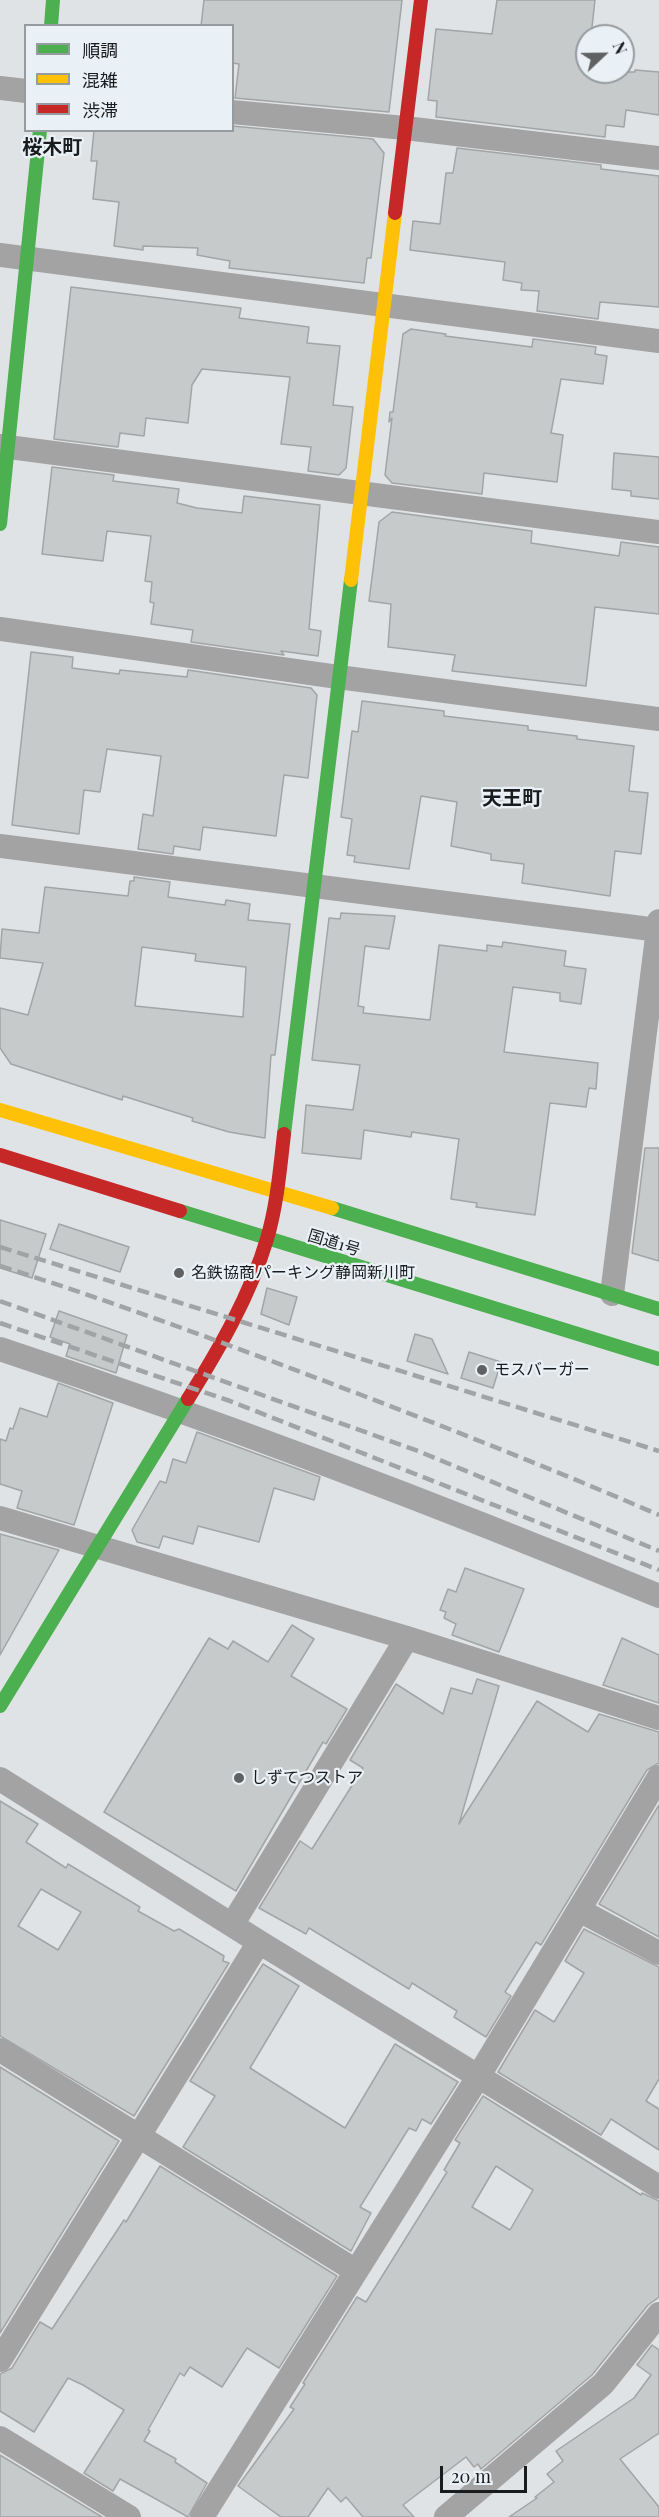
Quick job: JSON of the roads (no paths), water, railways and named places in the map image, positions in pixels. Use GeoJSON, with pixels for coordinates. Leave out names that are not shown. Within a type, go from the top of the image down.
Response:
{"type":"FeatureCollection","features":[{"type":"Feature","properties":{"kind":"main road"},"geometry":{"type":"LineString","coordinates":[[51,24],[53,0]]}},
{"type":"Feature","properties":{"kind":"main road"},"geometry":{"type":"LineString","coordinates":[[0,1706],[226,1336],[267,1239],[277,1191],[421,0]]}},
{"type":"Feature","properties":{"kind":"main road"},"geometry":{"type":"LineString","coordinates":[[0,524],[4,447],[40,132]]}},
{"type":"Feature","properties":{"kind":"main road","name":"国道1号"},"geometry":{"type":"LineString","coordinates":[[0,1110],[277,1191],[659,1309]]}},
{"type":"Feature","properties":{"kind":"main road","name":"国道1号"},"geometry":{"type":"LineString","coordinates":[[0,1155],[659,1359]]}},
{"type":"Feature","properties":{"kind":"street"},"geometry":{"type":"LineString","coordinates":[[0,88],[24,91]]}},
{"type":"Feature","properties":{"kind":"street"},"geometry":{"type":"LineString","coordinates":[[234,112],[405,128],[659,158]]}},
{"type":"Feature","properties":{"kind":"street"},"geometry":{"type":"LineString","coordinates":[[0,255],[384,303],[659,341]]}},
{"type":"Feature","properties":{"kind":"street"},"geometry":{"type":"LineString","coordinates":[[4,447],[659,532]]}},
{"type":"Feature","properties":{"kind":"street"},"geometry":{"type":"LineString","coordinates":[[0,629],[659,719]]}},
{"type":"Feature","properties":{"kind":"street"},"geometry":{"type":"LineString","coordinates":[[0,846],[313,887],[659,927],[612,1294]]}},
{"type":"Feature","properties":{"kind":"street"},"geometry":{"type":"LineString","coordinates":[[0,1350],[180,1409],[368,1479],[659,1596]]}},
{"type":"Feature","properties":{"kind":"street"},"geometry":{"type":"LineString","coordinates":[[0,1518],[407,1638],[659,1718]]}},
{"type":"Feature","properties":{"kind":"street"},"geometry":{"type":"LineString","coordinates":[[232,1925],[407,1638]]}},
{"type":"Feature","properties":{"kind":"street"},"geometry":{"type":"LineString","coordinates":[[202,2517],[478,2077],[659,1777]]}},
{"type":"Feature","properties":{"kind":"street"},"geometry":{"type":"LineString","coordinates":[[0,1779],[259,1942],[659,2187]]}},
{"type":"Feature","properties":{"kind":"street"},"geometry":{"type":"LineString","coordinates":[[579,1910],[659,1953]]}},
{"type":"Feature","properties":{"kind":"street"},"geometry":{"type":"LineString","coordinates":[[0,2360],[259,1942]]}},
{"type":"Feature","properties":{"kind":"street"},"geometry":{"type":"LineString","coordinates":[[0,2050],[356,2271]]}},
{"type":"Feature","properties":{"kind":"street"},"geometry":{"type":"LineString","coordinates":[[446,2517],[603,2384],[633,2350],[659,2314]]}},
{"type":"Feature","properties":{"kind":"street"},"geometry":{"type":"LineString","coordinates":[[0,2438],[129,2517]]}},
{"type":"Feature","properties":{"kind":"railway"},"geometry":{"type":"LineString","coordinates":[[0,1247],[659,1451]]}},
{"type":"Feature","properties":{"kind":"railway"},"geometry":{"type":"LineString","coordinates":[[0,1266],[137,1312],[319,1379],[512,1454],[659,1515]]}},
{"type":"Feature","properties":{"kind":"railway"},"geometry":{"type":"LineString","coordinates":[[0,1301],[418,1451],[659,1551]]}},
{"type":"Feature","properties":{"kind":"railway"},"geometry":{"type":"LineString","coordinates":[[0,1323],[230,1401],[659,1570]]}},
{"type":"Feature","properties":{"kind":"place","name":"名鉄協商パーキング静岡新川町"},"geometry":{"type":"Point","coordinates":[179,1273]}},
{"type":"Feature","properties":{"kind":"place","name":"モスバーガー"},"geometry":{"type":"Point","coordinates":[482,1370]}},
{"type":"Feature","properties":{"kind":"place","name":"しずてつストア"},"geometry":{"type":"Point","coordinates":[239,1778]}},
{"type":"Feature","properties":{"kind":"district","name":"桜木町"},"geometry":{"type":"Point","coordinates":[52,148]}},
{"type":"Feature","properties":{"kind":"district","name":"天王町"},"geometry":{"type":"Point","coordinates":[512,799]}}]}
